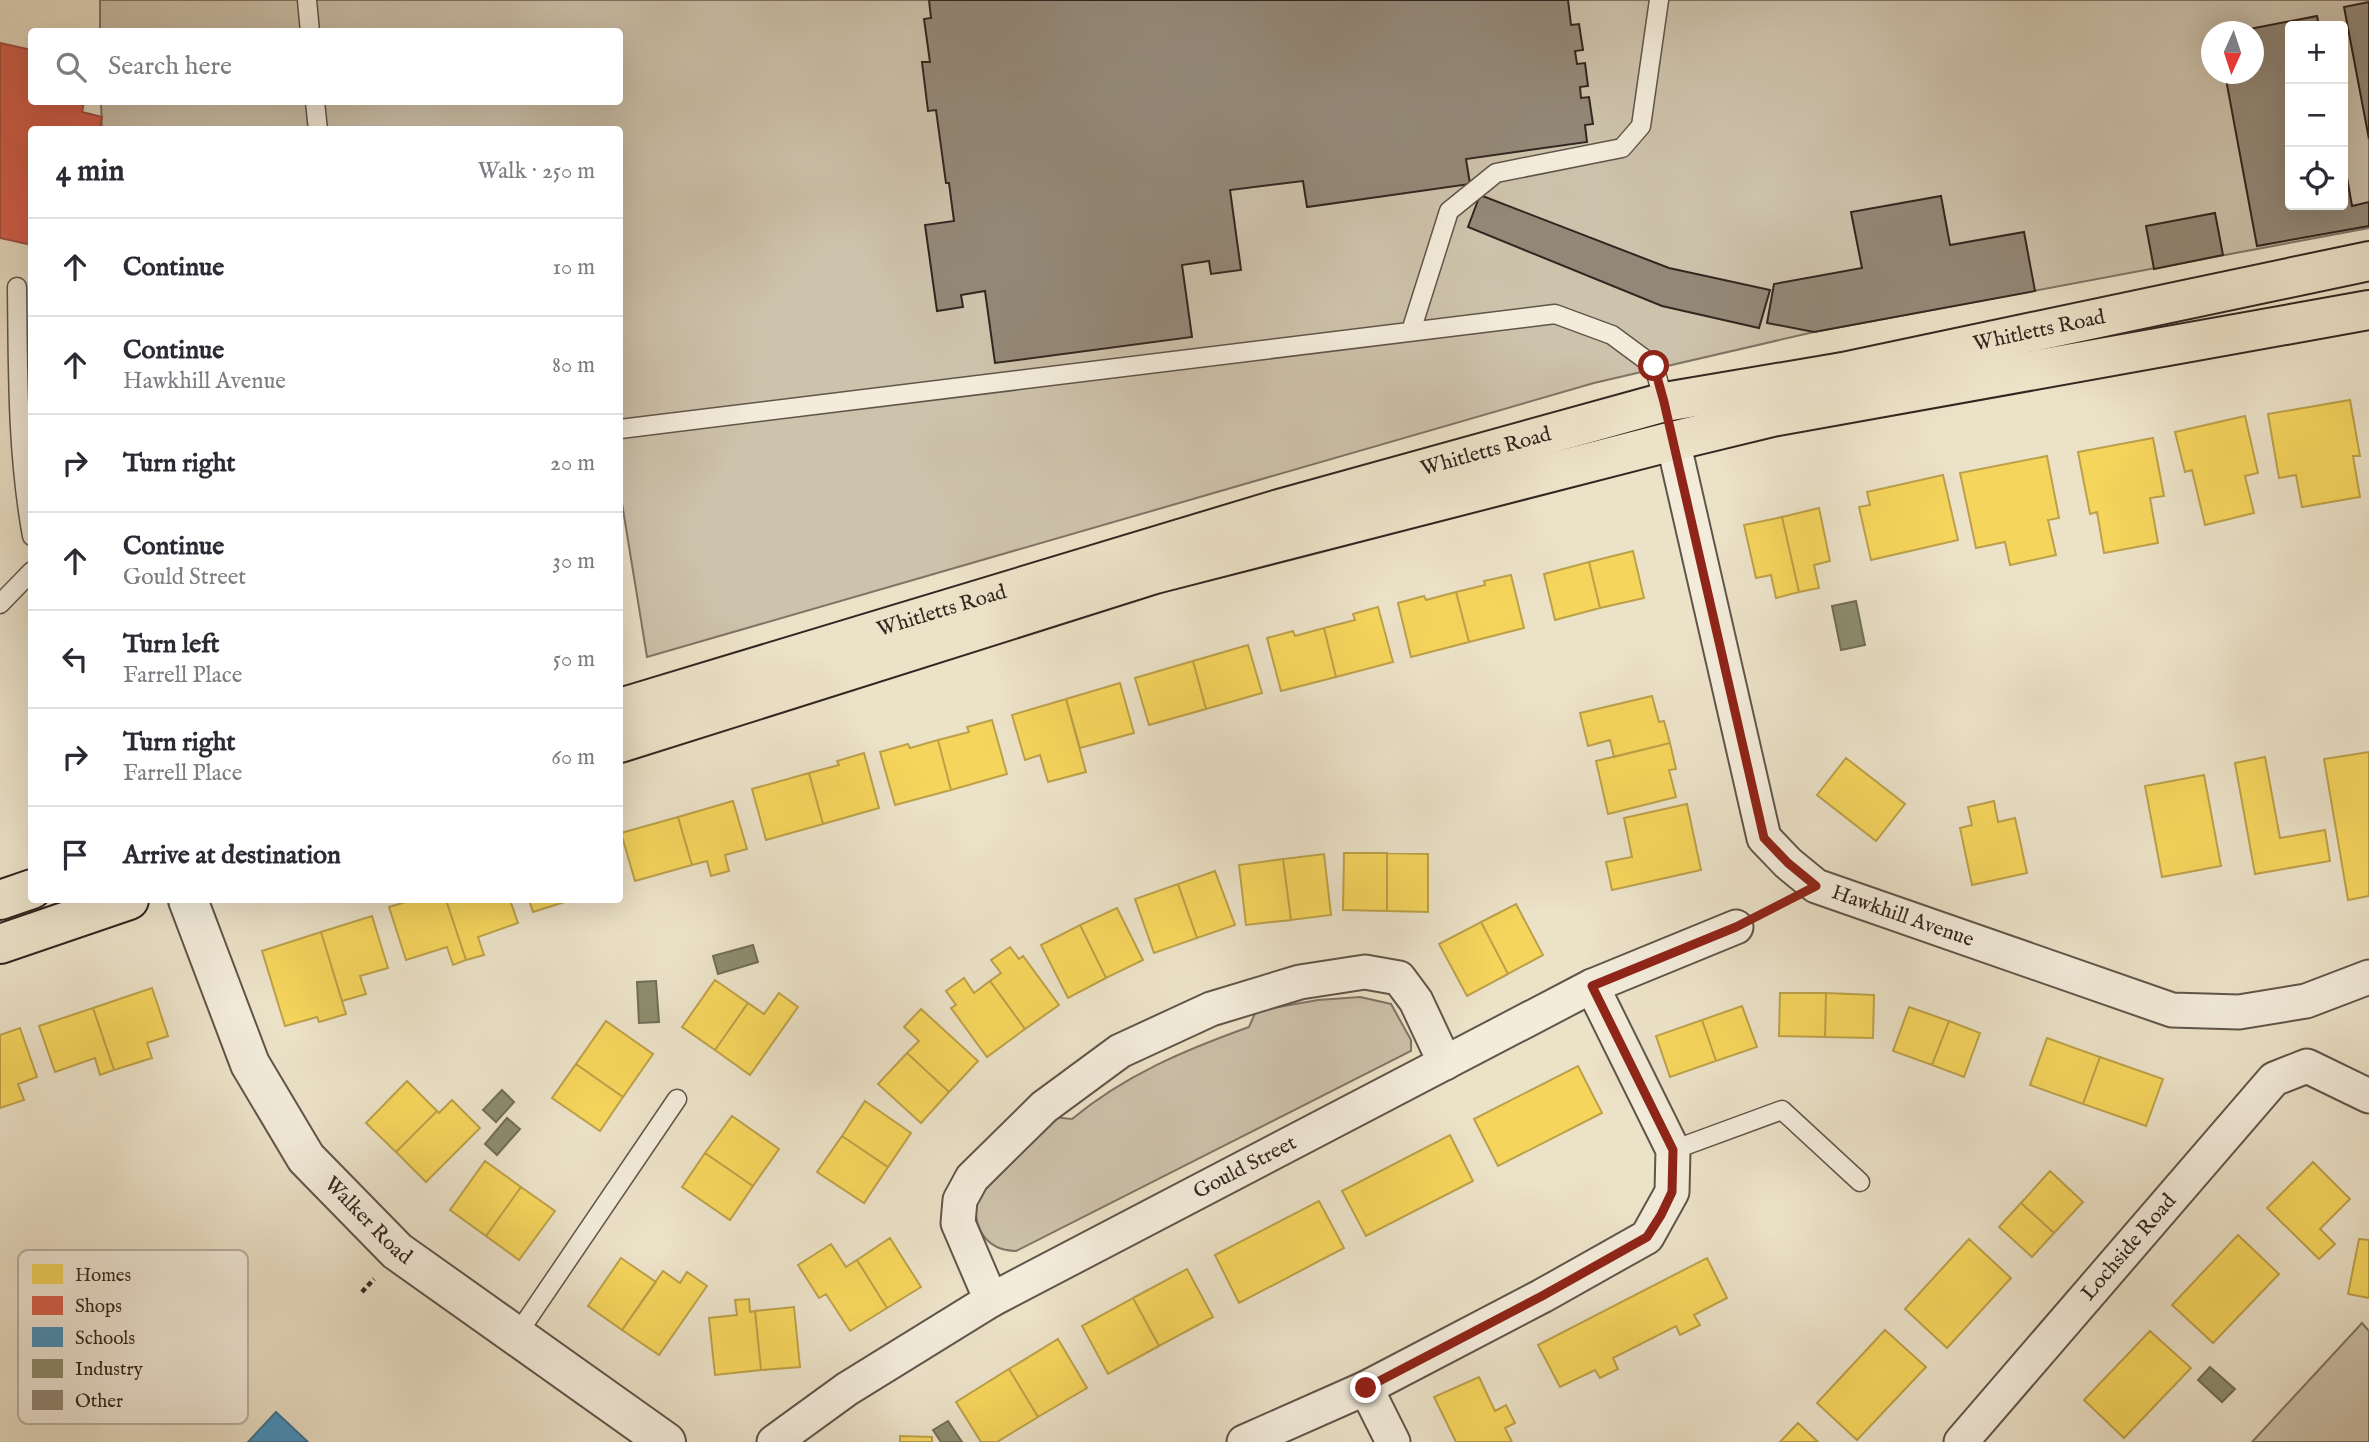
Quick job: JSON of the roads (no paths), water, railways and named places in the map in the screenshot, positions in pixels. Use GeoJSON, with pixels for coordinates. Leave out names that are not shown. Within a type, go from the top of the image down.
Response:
{"type":"FeatureCollection","features":[{"type":"Feature","properties":{"kind":"main road","name":"Whitletts Road"},"geometry":{"type":"LineString","coordinates":[[623,707],[1279,509],[1664,402],[1843,372],[2369,261]]}},
{"type":"Feature","properties":{"kind":"main road","name":"Whitletts Road"},"geometry":{"type":"LineString","coordinates":[[623,742],[1156,574],[1673,441],[1772,417],[2369,310]]}},
{"type":"Feature","properties":{"kind":"main road"},"geometry":{"type":"LineString","coordinates":[[0,900],[28,891]]}},
{"type":"Feature","properties":{"kind":"main road"},"geometry":{"type":"LineString","coordinates":[[0,944],[120,903]]}},
{"type":"Feature","properties":{"kind":"street","name":"Hawkhill Avenue"},"geometry":{"type":"LineString","coordinates":[[1673,441],[1764,838],[1816,886],[2172,1010],[2239,1012],[2306,1001],[2369,977]]}},
{"type":"Feature","properties":{"kind":"street","name":"Walker Road"},"geometry":{"type":"LineString","coordinates":[[189,903],[250,1064],[306,1158],[397,1251],[667,1442]]}},
{"type":"Feature","properties":{"kind":"street","name":"Gould Street"},"geometry":{"type":"LineString","coordinates":[[774,1442],[847,1390],[991,1300],[1592,986],[1736,927]]}},
{"type":"Feature","properties":{"kind":"street"},"geometry":{"type":"LineString","coordinates":[[991,1300],[958,1223],[960,1200],[972,1178],[1044,1107],[1119,1051],[1212,1009],[1300,982],[1365,972],[1399,978],[1416,1001],[1445,1063]]}},
{"type":"Feature","properties":{"kind":"street"},"geometry":{"type":"LineString","coordinates":[[1244,1442],[1366,1388],[1542,1296],[1647,1237],[1672,1192],[1673,1150],[1592,986]]}},
{"type":"Feature","properties":{"kind":"street","name":"Lochside Road"},"geometry":{"type":"LineString","coordinates":[[1961,1442],[2274,1079],[2307,1066],[2369,1096]]}},
{"type":"Feature","properties":{"kind":"street"},"geometry":{"type":"LineString","coordinates":[[1366,1388],[1393,1442]]}},
{"type":"Feature","properties":{"kind":"lane"},"geometry":{"type":"LineString","coordinates":[[307,0],[310,28]]}},
{"type":"Feature","properties":{"kind":"lane"},"geometry":{"type":"LineString","coordinates":[[1412,331],[1449,211],[1496,173],[1622,148],[1641,126],[1659,0]]}},
{"type":"Feature","properties":{"kind":"lane"},"geometry":{"type":"LineString","coordinates":[[315,105],[318,126]]}},
{"type":"Feature","properties":{"kind":"lane"},"geometry":{"type":"LineString","coordinates":[[17,287],[19,436],[28,514]]}},
{"type":"Feature","properties":{"kind":"lane"},"geometry":{"type":"LineString","coordinates":[[623,429],[1555,314],[1612,335],[1654,366],[1673,441]]}},
{"type":"Feature","properties":{"kind":"lane"},"geometry":{"type":"LineString","coordinates":[[0,604],[28,575]]}},
{"type":"Feature","properties":{"kind":"lane"},"geometry":{"type":"LineString","coordinates":[[516,1336],[677,1099]]}},
{"type":"Feature","properties":{"kind":"lane"},"geometry":{"type":"LineString","coordinates":[[1673,1150],[1782,1110],[1860,1182]]}}]}
